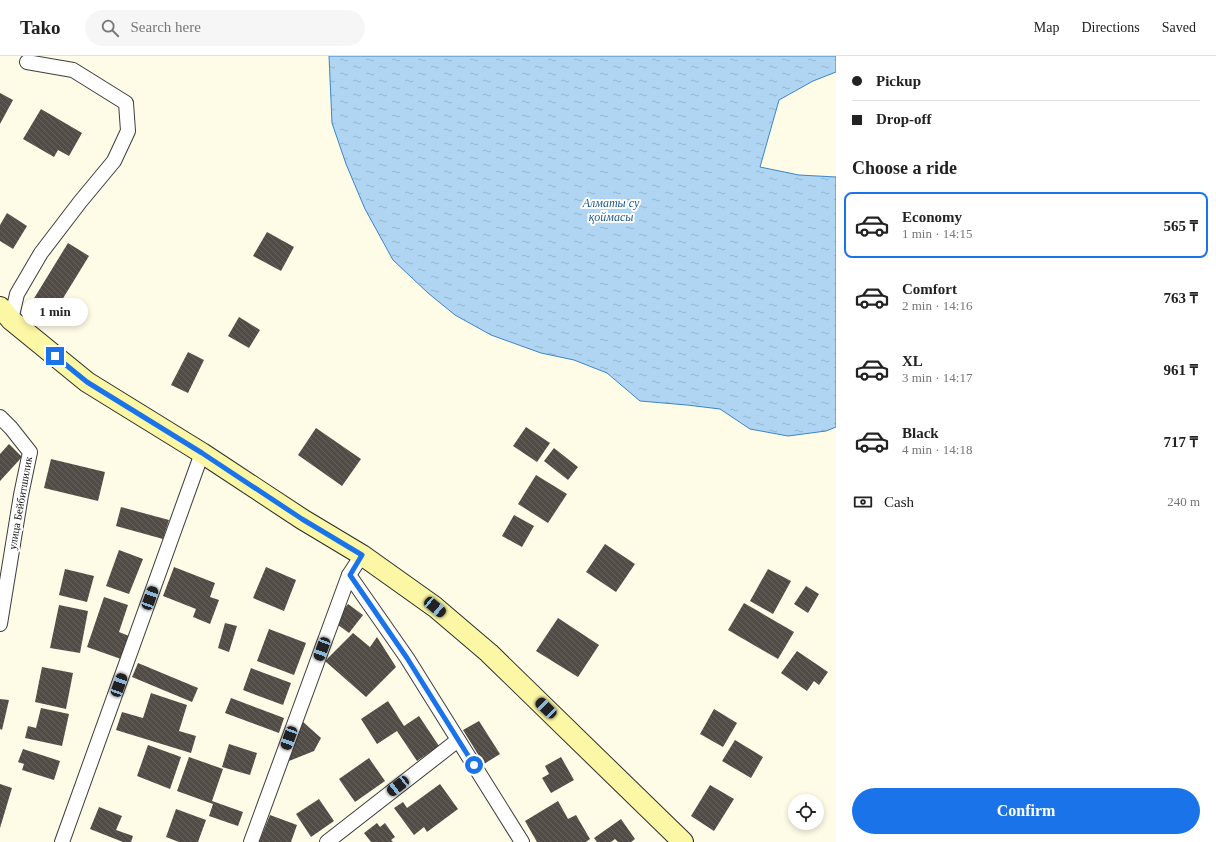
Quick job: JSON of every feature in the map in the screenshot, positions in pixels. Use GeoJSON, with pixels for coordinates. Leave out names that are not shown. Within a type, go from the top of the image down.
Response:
{"type":"FeatureCollection","features":[{"type":"Feature","properties":{"kind":"street"},"geometry":{"type":"LineString","coordinates":[[27,62],[73,70],[126,103],[128,131],[114,161],[41,253],[6,314],[87,382],[202,453],[302,519],[362,555],[435,607],[489,653],[683,842]]}},
{"type":"Feature","properties":{"kind":"street","name":"улица Бейбитшилик"},"geometry":{"type":"LineString","coordinates":[[0,417],[30,452],[0,624]]}},
{"type":"Feature","properties":{"kind":"street"},"geometry":{"type":"LineString","coordinates":[[62,842],[202,453]]}},
{"type":"Feature","properties":{"kind":"street"},"geometry":{"type":"LineString","coordinates":[[251,842],[350,575],[362,555]]}},
{"type":"Feature","properties":{"kind":"street"},"geometry":{"type":"LineString","coordinates":[[350,575],[407,658],[522,842]]}},
{"type":"Feature","properties":{"kind":"street"},"geometry":{"type":"LineString","coordinates":[[327,842],[458,740]]}},
{"type":"Feature","properties":{"kind":"water","name":"Алматы су қоймасы"},"geometry":{"type":"Polygon","coordinates":[[[329,56],[836,56],[836,72],[813,81],[779,100],[760,167],[799,175],[836,177],[836,427],[826,431],[788,436],[750,429],[720,409],[640,401],[607,373],[574,360],[541,353],[491,335],[455,315],[428,293],[393,260],[365,209],[346,164],[332,123],[329,56]]]}},
{"type":"Feature","properties":{"kind":"building"},"geometry":{"type":"Polygon","coordinates":[[[0,93],[13,100],[0,124],[0,93]]]}},
{"type":"Feature","properties":{"kind":"building"},"geometry":{"type":"Polygon","coordinates":[[[41,109],[82,133],[69,156],[58,150],[54,157],[23,139],[41,109]]]}},
{"type":"Feature","properties":{"kind":"building"},"geometry":{"type":"Polygon","coordinates":[[[7,213],[27,226],[13,249],[0,241],[0,225],[7,213]]]}},
{"type":"Feature","properties":{"kind":"building"},"geometry":{"type":"Polygon","coordinates":[[[267,232],[294,247],[281,271],[253,256],[267,232]]]}},
{"type":"Feature","properties":{"kind":"building"},"geometry":{"type":"Polygon","coordinates":[[[68,243],[89,256],[54,313],[33,300],[68,243]]]}},
{"type":"Feature","properties":{"kind":"building"},"geometry":{"type":"Polygon","coordinates":[[[239,317],[260,330],[249,348],[228,336],[239,317]]]}},
{"type":"Feature","properties":{"kind":"building"},"geometry":{"type":"Polygon","coordinates":[[[188,352],[204,360],[188,393],[171,385],[188,352]]]}},
{"type":"Feature","properties":{"kind":"building"},"geometry":{"type":"Polygon","coordinates":[[[526,427],[550,443],[537,462],[513,446],[526,427]]]}},
{"type":"Feature","properties":{"kind":"building"},"geometry":{"type":"Polygon","coordinates":[[[316,428],[361,459],[342,486],[298,455],[316,428]]]}},
{"type":"Feature","properties":{"kind":"building"},"geometry":{"type":"Polygon","coordinates":[[[9,444],[22,457],[0,481],[0,454],[9,444]]]}},
{"type":"Feature","properties":{"kind":"building"},"geometry":{"type":"Polygon","coordinates":[[[554,448],[578,467],[568,480],[544,461],[554,448]]]}},
{"type":"Feature","properties":{"kind":"building"},"geometry":{"type":"Polygon","coordinates":[[[51,459],[105,472],[98,501],[44,488],[51,459]]]}},
{"type":"Feature","properties":{"kind":"building"},"geometry":{"type":"Polygon","coordinates":[[[536,475],[567,494],[548,523],[518,504],[536,475]]]}},
{"type":"Feature","properties":{"kind":"building"},"geometry":{"type":"Polygon","coordinates":[[[121,507],[169,520],[163,539],[116,526],[121,507]]]}},
{"type":"Feature","properties":{"kind":"building"},"geometry":{"type":"Polygon","coordinates":[[[514,515],[534,526],[522,547],[502,536],[514,515]]]}},
{"type":"Feature","properties":{"kind":"building"},"geometry":{"type":"Polygon","coordinates":[[[605,544],[635,564],[616,592],[586,572],[605,544]]]}},
{"type":"Feature","properties":{"kind":"building"},"geometry":{"type":"Polygon","coordinates":[[[119,550],[143,559],[129,594],[106,586],[119,550]]]}},
{"type":"Feature","properties":{"kind":"building"},"geometry":{"type":"Polygon","coordinates":[[[174,567],[215,583],[210,597],[219,600],[210,624],[193,617],[196,609],[163,596],[174,567]]]}},
{"type":"Feature","properties":{"kind":"building"},"geometry":{"type":"Polygon","coordinates":[[[266,567],[296,580],[284,611],[253,598],[266,567]]]}},
{"type":"Feature","properties":{"kind":"building"},"geometry":{"type":"Polygon","coordinates":[[[65,569],[94,576],[87,602],[59,595],[65,569]]]}},
{"type":"Feature","properties":{"kind":"building"},"geometry":{"type":"Polygon","coordinates":[[[768,569],[791,581],[773,614],[750,601],[768,569]]]}},
{"type":"Feature","properties":{"kind":"building"},"geometry":{"type":"Polygon","coordinates":[[[806,586],[819,594],[808,613],[794,604],[806,586]]]}},
{"type":"Feature","properties":{"kind":"building"},"geometry":{"type":"Polygon","coordinates":[[[104,597],[128,605],[119,632],[129,636],[121,659],[87,647],[104,597]]]}},
{"type":"Feature","properties":{"kind":"building"},"geometry":{"type":"Polygon","coordinates":[[[744,603],[794,632],[778,659],[728,630],[744,603]]]}},
{"type":"Feature","properties":{"kind":"building"},"geometry":{"type":"Polygon","coordinates":[[[348,604],[363,615],[349,633],[334,622],[348,604]]]}},
{"type":"Feature","properties":{"kind":"building"},"geometry":{"type":"Polygon","coordinates":[[[59,605],[88,611],[80,653],[50,648],[59,605]]]}},
{"type":"Feature","properties":{"kind":"building"},"geometry":{"type":"Polygon","coordinates":[[[558,618],[599,645],[578,677],[536,651],[558,618]]]}},
{"type":"Feature","properties":{"kind":"building"},"geometry":{"type":"Polygon","coordinates":[[[225,623],[237,626],[229,652],[218,648],[225,623]]]}},
{"type":"Feature","properties":{"kind":"building"},"geometry":{"type":"Polygon","coordinates":[[[269,629],[306,643],[294,675],[257,661],[269,629]]]}},
{"type":"Feature","properties":{"kind":"building"},"geometry":{"type":"Polygon","coordinates":[[[353,633],[370,647],[377,637],[396,667],[366,697],[325,661],[353,633]]]}},
{"type":"Feature","properties":{"kind":"building"},"geometry":{"type":"Polygon","coordinates":[[[797,651],[828,672],[819,685],[814,681],[807,691],[781,673],[797,651]]]}},
{"type":"Feature","properties":{"kind":"building"},"geometry":{"type":"Polygon","coordinates":[[[138,663],[198,688],[192,702],[132,677],[138,663]]]}},
{"type":"Feature","properties":{"kind":"building"},"geometry":{"type":"Polygon","coordinates":[[[42,667],[73,673],[66,709],[35,702],[42,667]]]}},
{"type":"Feature","properties":{"kind":"building"},"geometry":{"type":"Polygon","coordinates":[[[251,668],[291,683],[283,705],[243,690],[251,668]]]}},
{"type":"Feature","properties":{"kind":"building"},"geometry":{"type":"Polygon","coordinates":[[[151,693],[187,705],[179,731],[196,736],[191,753],[116,730],[122,712],[143,718],[151,693]]]}},
{"type":"Feature","properties":{"kind":"building"},"geometry":{"type":"Polygon","coordinates":[[[231,698],[284,718],[279,733],[225,713],[231,698]]]}},
{"type":"Feature","properties":{"kind":"building"},"geometry":{"type":"Polygon","coordinates":[[[0,699],[9,700],[2,730],[0,729],[0,699]]]}},
{"type":"Feature","properties":{"kind":"building"},"geometry":{"type":"Polygon","coordinates":[[[388,701],[404,726],[419,716],[439,746],[417,761],[397,731],[377,744],[361,719],[388,701]]]}},
{"type":"Feature","properties":{"kind":"building"},"geometry":{"type":"Polygon","coordinates":[[[41,708],[69,714],[62,746],[25,738],[28,726],[36,728],[41,708]]]}},
{"type":"Feature","properties":{"kind":"building"},"geometry":{"type":"Polygon","coordinates":[[[714,709],[737,723],[723,747],[700,734],[714,709]]]}},
{"type":"Feature","properties":{"kind":"building"},"geometry":{"type":"Polygon","coordinates":[[[302,721],[321,738],[314,751],[284,763],[302,721]]]}},
{"type":"Feature","properties":{"kind":"building"},"geometry":{"type":"Polygon","coordinates":[[[479,721],[500,754],[484,764],[463,730],[479,721]]]}},
{"type":"Feature","properties":{"kind":"building"},"geometry":{"type":"Polygon","coordinates":[[[735,740],[763,757],[751,778],[722,761],[735,740]]]}},
{"type":"Feature","properties":{"kind":"building"},"geometry":{"type":"Polygon","coordinates":[[[229,744],[257,753],[250,775],[222,767],[229,744]]]}},
{"type":"Feature","properties":{"kind":"building"},"geometry":{"type":"Polygon","coordinates":[[[148,745],[181,757],[170,789],[137,776],[148,745]]]}},
{"type":"Feature","properties":{"kind":"building"},"geometry":{"type":"Polygon","coordinates":[[[23,749],[60,761],[54,780],[22,770],[24,764],[18,762],[23,749]]]}},
{"type":"Feature","properties":{"kind":"building"},"geometry":{"type":"Polygon","coordinates":[[[189,757],[223,769],[212,801],[243,812],[238,826],[209,816],[213,804],[177,791],[189,757]]]}},
{"type":"Feature","properties":{"kind":"building"},"geometry":{"type":"Polygon","coordinates":[[[561,757],[574,780],[551,793],[542,778],[549,774],[545,766],[561,757]]]}},
{"type":"Feature","properties":{"kind":"building"},"geometry":{"type":"Polygon","coordinates":[[[369,758],[385,781],[355,802],[339,779],[369,758]]]}},
{"type":"Feature","properties":{"kind":"building"},"geometry":{"type":"Polygon","coordinates":[[[0,784],[12,788],[0,828],[0,784]]]}},
{"type":"Feature","properties":{"kind":"building"},"geometry":{"type":"Polygon","coordinates":[[[440,784],[458,809],[427,832],[424,827],[414,835],[394,808],[403,802],[407,808],[440,784]]]}},
{"type":"Feature","properties":{"kind":"building"},"geometry":{"type":"Polygon","coordinates":[[[710,785],[734,799],[714,831],[691,816],[710,785]]]}},
{"type":"Feature","properties":{"kind":"building"},"geometry":{"type":"Polygon","coordinates":[[[319,799],[334,821],[311,837],[296,814],[319,799]]]}},
{"type":"Feature","properties":{"kind":"building"},"geometry":{"type":"Polygon","coordinates":[[[558,801],[568,819],[576,815],[590,839],[586,842],[537,842],[525,821],[558,801]]]}},
{"type":"Feature","properties":{"kind":"building"},"geometry":{"type":"Polygon","coordinates":[[[99,807],[122,816],[116,830],[133,836],[131,842],[123,842],[90,829],[99,807]]]}},
{"type":"Feature","properties":{"kind":"building"},"geometry":{"type":"Polygon","coordinates":[[[176,809],[206,820],[198,842],[179,842],[166,837],[176,809]]]}},
{"type":"Feature","properties":{"kind":"building"},"geometry":{"type":"Polygon","coordinates":[[[270,815],[297,825],[291,842],[259,842],[270,815]]]}},
{"type":"Feature","properties":{"kind":"building"},"geometry":{"type":"Polygon","coordinates":[[[621,819],[635,839],[631,842],[618,842],[615,839],[611,842],[597,842],[594,838],[621,819]]]}},
{"type":"Feature","properties":{"kind":"building"},"geometry":{"type":"Polygon","coordinates":[[[377,823],[380,827],[385,823],[395,837],[391,840],[393,842],[371,842],[364,833],[377,823]]]}},
{"type":"Feature","properties":{"kind":"route"},"geometry":{"type":"LineString","coordinates":[[55,356],[87,382],[202,453],[302,519],[362,555],[350,575],[407,658],[474,765]]}}]}
